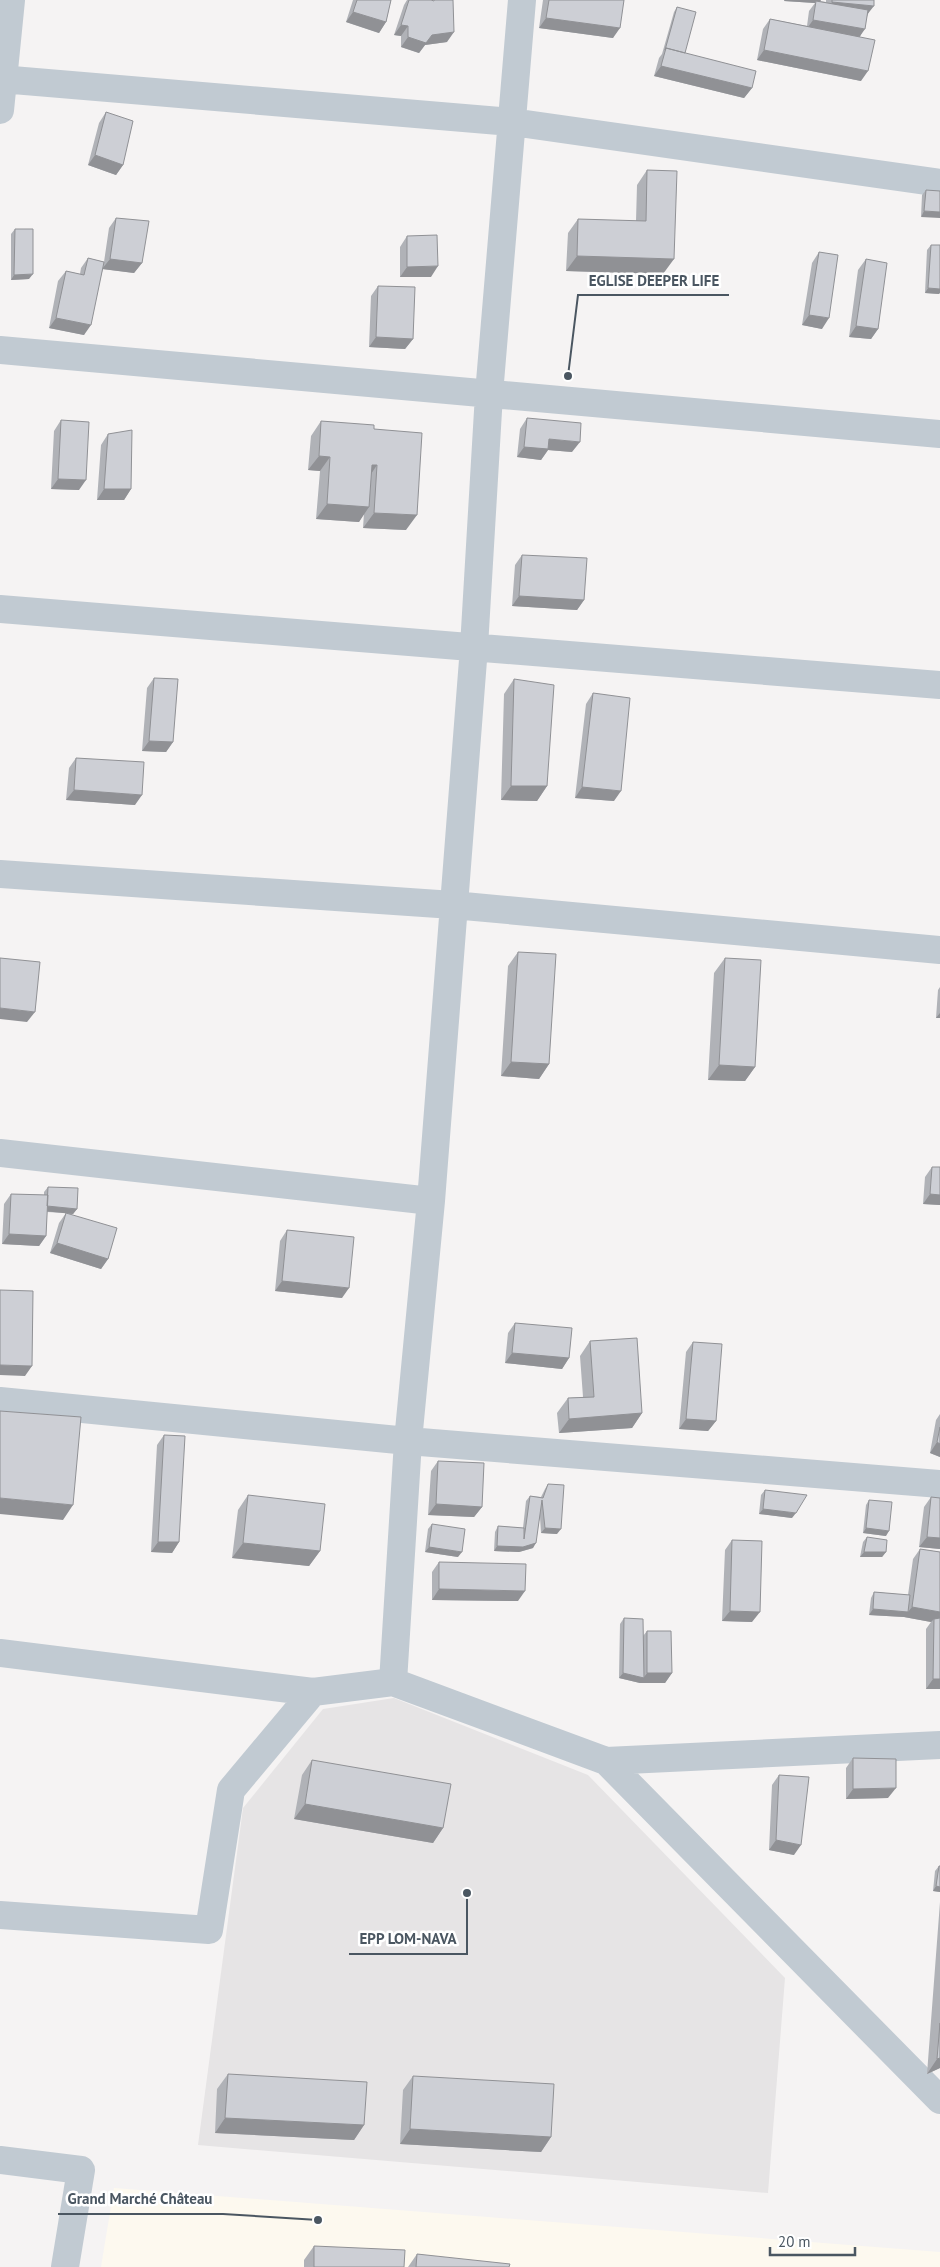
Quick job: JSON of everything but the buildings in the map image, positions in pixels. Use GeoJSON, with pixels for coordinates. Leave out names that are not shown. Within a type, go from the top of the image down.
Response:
{"type":"FeatureCollection","features":[{"type":"Feature","properties":{"kind":"street"},"geometry":{"type":"LineString","coordinates":[[0,110],[1,79],[11,0]]}},
{"type":"Feature","properties":{"kind":"street"},"geometry":{"type":"LineString","coordinates":[[393,1682],[408,1441],[431,1201],[474,647],[489,394],[522,0]]}},
{"type":"Feature","properties":{"kind":"street"},"geometry":{"type":"LineString","coordinates":[[1,79],[512,122],[940,184]]}},
{"type":"Feature","properties":{"kind":"street"},"geometry":{"type":"LineString","coordinates":[[0,350],[940,434]]}},
{"type":"Feature","properties":{"kind":"street"},"geometry":{"type":"LineString","coordinates":[[0,609],[940,685]]}},
{"type":"Feature","properties":{"kind":"street"},"geometry":{"type":"LineString","coordinates":[[0,874],[453,906],[940,950]]}},
{"type":"Feature","properties":{"kind":"street"},"geometry":{"type":"LineString","coordinates":[[0,1153],[431,1201]]}},
{"type":"Feature","properties":{"kind":"street"},"geometry":{"type":"LineString","coordinates":[[0,1401],[408,1441],[940,1484]]}},
{"type":"Feature","properties":{"kind":"street"},"geometry":{"type":"LineString","coordinates":[[0,1653],[313,1692],[393,1682],[606,1762],[940,1745]]}},
{"type":"Feature","properties":{"kind":"street"},"geometry":{"type":"LineString","coordinates":[[0,1915],[209,1930],[231,1790],[313,1692]]}},
{"type":"Feature","properties":{"kind":"street"},"geometry":{"type":"LineString","coordinates":[[606,1762],[940,2100]]}},
{"type":"Feature","properties":{"kind":"street"},"geometry":{"type":"LineString","coordinates":[[0,2160],[81,2170],[65,2267]]}},
{"type":"Feature","properties":{"kind":"shaded area"},"geometry":{"type":"Polygon","coordinates":[[[394,1698],[588,1775],[785,1978],[768,2193],[198,2145],[243,1808],[323,1709],[394,1698]]]}},
{"type":"Feature","properties":{"kind":"shaded area"},"geometry":{"type":"Polygon","coordinates":[[[114,2188],[940,2252],[940,2267],[101,2267],[114,2188]]]}},
{"type":"Feature","properties":{"kind":"place","name":"EGLISE DEEPER LIFE"},"geometry":{"type":"Point","coordinates":[568,376]}},
{"type":"Feature","properties":{"kind":"place","name":"EPP LOM-NAVA"},"geometry":{"type":"Point","coordinates":[467,1893]}},
{"type":"Feature","properties":{"kind":"place","name":"Grand Marché Château"},"geometry":{"type":"Point","coordinates":[318,2220]}}]}
